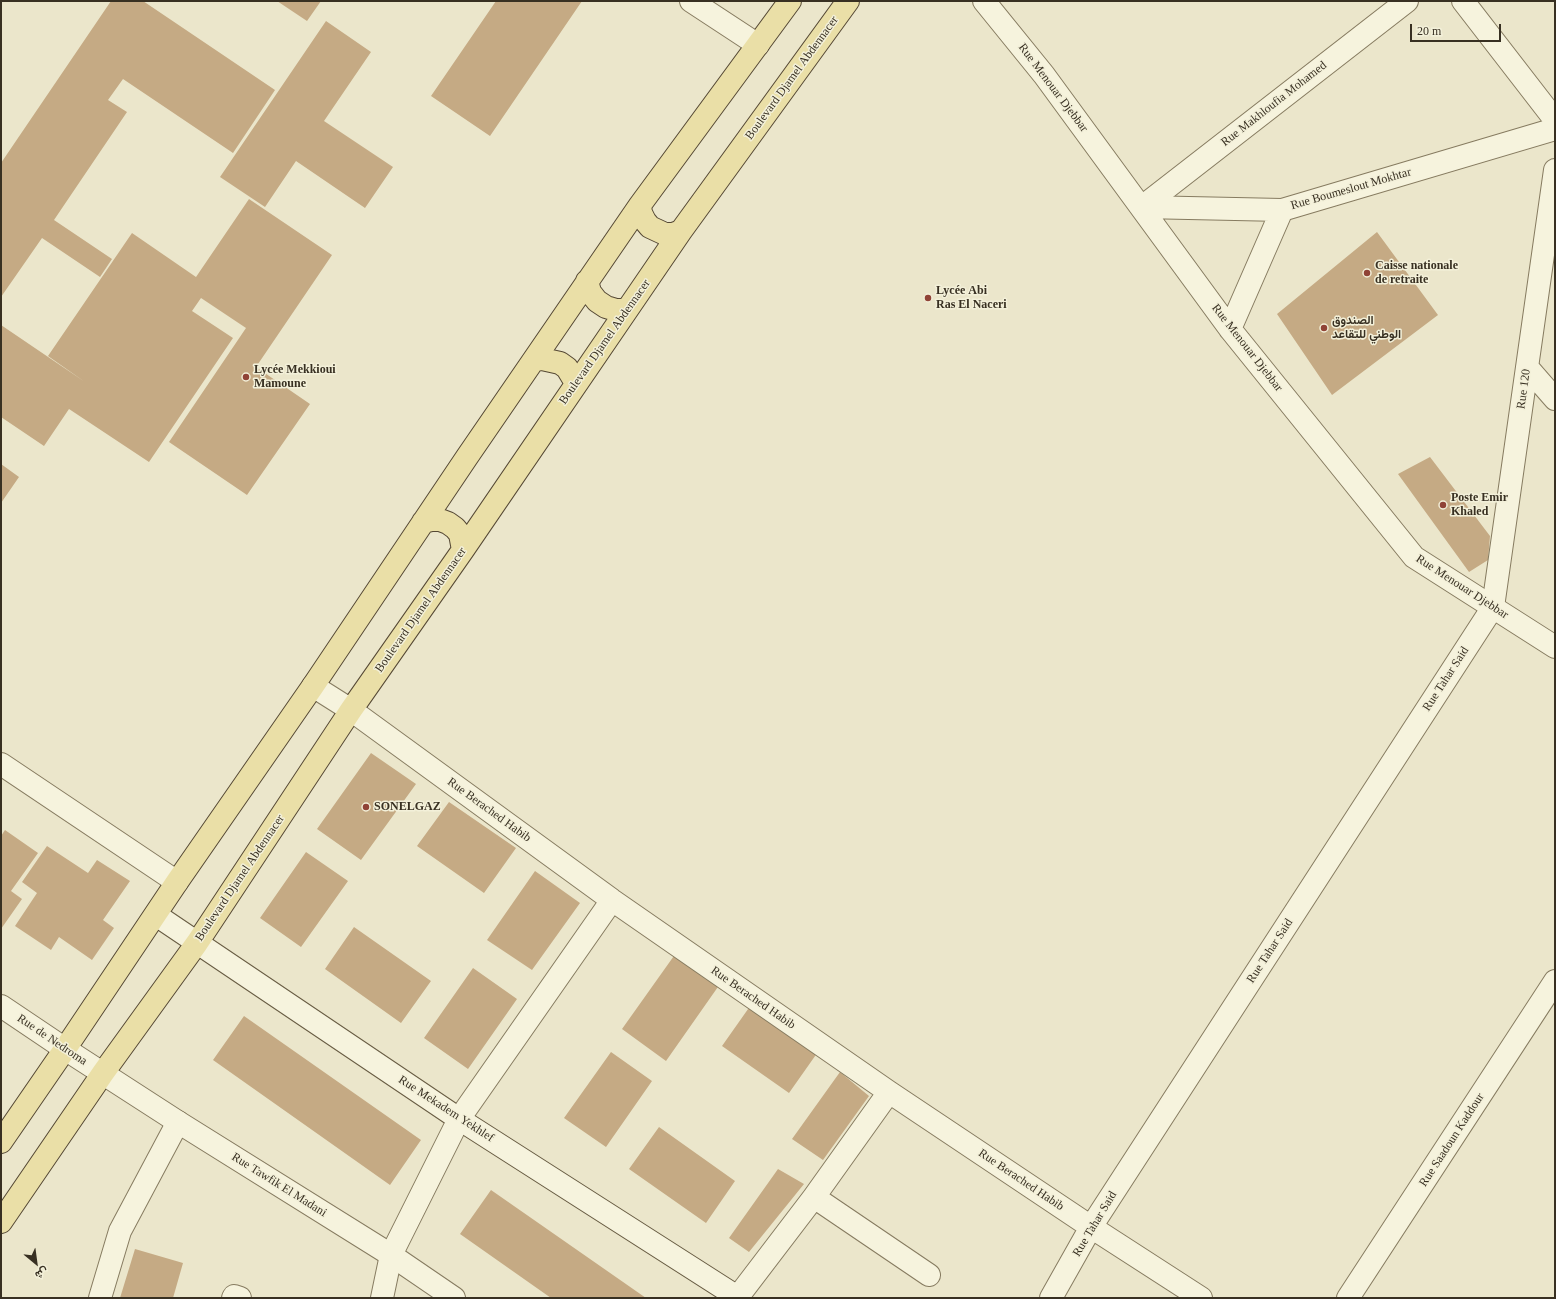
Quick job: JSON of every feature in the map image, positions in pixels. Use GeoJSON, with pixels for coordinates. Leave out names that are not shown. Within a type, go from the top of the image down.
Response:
{"type":"FeatureCollection","features":[{"type":"Feature","properties":{"kind":"main road"},"geometry":{"type":"LineString","coordinates":[[1,1142],[640,205],[790,1]]}},
{"type":"Feature","properties":{"kind":"main road","name":"Boulevard Djamel Abdennacer"},"geometry":{"type":"LineString","coordinates":[[1,1222],[102,1073],[197,943],[351,710],[463,550],[681,231],[848,1]]}},
{"type":"Feature","properties":{"kind":"main road"},"geometry":{"type":"LineString","coordinates":[[640,205],[645,221],[650,227],[665,234],[673,234],[681,231]]}},
{"type":"Feature","properties":{"kind":"main road"},"geometry":{"type":"LineString","coordinates":[[588,281],[590,292],[597,301],[606,307],[616,310],[627,310]]}},
{"type":"Feature","properties":{"kind":"main road"},"geometry":{"type":"LineString","coordinates":[[534,360],[542,359],[560,363],[567,368],[576,383]]}},
{"type":"Feature","properties":{"kind":"main road"},"geometry":{"type":"LineString","coordinates":[[423,522],[440,520],[451,525],[460,534],[463,550]]}},
{"type":"Feature","properties":{"kind":"street"},"geometry":{"type":"LineString","coordinates":[[691,1],[758,45]]}},
{"type":"Feature","properties":{"kind":"street","name":"Rue Menouar Djebbar"},"geometry":{"type":"LineString","coordinates":[[984,1],[1044,75],[1230,329],[1414,556],[1555,647]]}},
{"type":"Feature","properties":{"kind":"street","name":"Rue Makhloufia Mohamed"},"geometry":{"type":"LineString","coordinates":[[1142,207],[1407,1]]}},
{"type":"Feature","properties":{"kind":"street"},"geometry":{"type":"LineString","coordinates":[[1463,1],[1555,120]]}},
{"type":"Feature","properties":{"kind":"street","name":"Rue Boumeslout Mokhtar"},"geometry":{"type":"LineString","coordinates":[[1142,207],[1282,210],[1555,129]]}},
{"type":"Feature","properties":{"kind":"street","name":"Rue 120"},"geometry":{"type":"LineString","coordinates":[[1493,607],[1555,170]]}},
{"type":"Feature","properties":{"kind":"street"},"geometry":{"type":"LineString","coordinates":[[1230,329],[1282,210]]}},
{"type":"Feature","properties":{"kind":"street"},"geometry":{"type":"LineString","coordinates":[[1527,367],[1555,399]]}},
{"type":"Feature","properties":{"kind":"street","name":"Rue Tahar Said"},"geometry":{"type":"LineString","coordinates":[[1051,1298],[1091,1228],[1493,607]]}},
{"type":"Feature","properties":{"kind":"street","name":"Rue Berached Habib"},"geometry":{"type":"LineString","coordinates":[[313,686],[351,710],[612,900],[890,1092],[1091,1228],[1201,1298]]}},
{"type":"Feature","properties":{"kind":"street"},"geometry":{"type":"LineString","coordinates":[[1,764],[177,882]]}},
{"type":"Feature","properties":{"kind":"street"},"geometry":{"type":"LineString","coordinates":[[382,1298],[391,1254],[459,1119],[612,900]]}},
{"type":"Feature","properties":{"kind":"street","name":"Rue Mekadem Yekhlef"},"geometry":{"type":"LineString","coordinates":[[156,914],[459,1119],[738,1298]]}},
{"type":"Feature","properties":{"kind":"street","name":"Rue Saadoun Kaddour"},"geometry":{"type":"LineString","coordinates":[[1348,1298],[1555,981]]}},
{"type":"Feature","properties":{"kind":"street","name":"Rue de Nedroma"},"geometry":{"type":"LineString","coordinates":[[1,1006],[102,1073]]}},
{"type":"Feature","properties":{"kind":"street","name":"Rue Tawfik El Madani"},"geometry":{"type":"LineString","coordinates":[[102,1073],[391,1254],[454,1298]]}},
{"type":"Feature","properties":{"kind":"street"},"geometry":{"type":"LineString","coordinates":[[738,1298],[890,1092]]}},
{"type":"Feature","properties":{"kind":"street"},"geometry":{"type":"LineString","coordinates":[[100,1298],[120,1232],[178,1122]]}},
{"type":"Feature","properties":{"kind":"street"},"geometry":{"type":"LineString","coordinates":[[814,1197],[929,1275]]}},
{"type":"Feature","properties":{"kind":"street"},"geometry":{"type":"LineString","coordinates":[[233,1298],[234,1296],[240,1298]]}},
{"type":"Feature","properties":{"kind":"building"},"geometry":{"type":"Polygon","coordinates":[[[111,1],[143,1],[275,90],[233,153],[123,79],[108,100],[127,112],[54,220],[112,259],[100,277],[42,238],[1,297],[1,163],[111,1]]]}},
{"type":"Feature","properties":{"kind":"building"},"geometry":{"type":"Polygon","coordinates":[[[277,1],[321,1],[307,21],[277,1]]]}},
{"type":"Feature","properties":{"kind":"building"},"geometry":{"type":"Polygon","coordinates":[[[496,1],[582,1],[490,136],[431,96],[496,1]]]}},
{"type":"Feature","properties":{"kind":"building"},"geometry":{"type":"Polygon","coordinates":[[[326,21],[371,52],[324,121],[393,167],[365,208],[296,161],[265,207],[220,177],[326,21]]]}},
{"type":"Feature","properties":{"kind":"building"},"geometry":{"type":"Polygon","coordinates":[[[249,199],[332,255],[256,367],[310,404],[247,495],[169,442],[246,328],[201,298],[192,311],[233,338],[149,462],[69,409],[44,446],[1,417],[1,325],[85,382],[48,356],[132,233],[196,277],[249,199]]]}},
{"type":"Feature","properties":{"kind":"building","name":"Caisse nationale de retraite"},"geometry":{"type":"Polygon","coordinates":[[[1377,232],[1438,315],[1332,395],[1277,314],[1377,232]]]}},
{"type":"Feature","properties":{"kind":"building","name":"Poste Emir Khaled"},"geometry":{"type":"Polygon","coordinates":[[[1430,457],[1490,536],[1488,560],[1469,572],[1398,474],[1430,457]]]}},
{"type":"Feature","properties":{"kind":"building"},"geometry":{"type":"Polygon","coordinates":[[[1,464],[19,477],[1,503],[1,464]]]}},
{"type":"Feature","properties":{"kind":"building","name":"SONELGAZ"},"geometry":{"type":"Polygon","coordinates":[[[371,753],[416,784],[361,860],[317,829],[371,753]]]}},
{"type":"Feature","properties":{"kind":"building"},"geometry":{"type":"Polygon","coordinates":[[[449,802],[516,848],[484,893],[417,846],[449,802]]]}},
{"type":"Feature","properties":{"kind":"building"},"geometry":{"type":"Polygon","coordinates":[[[5,830],[38,853],[11,891],[22,899],[1,929],[1,836],[5,830]]]}},
{"type":"Feature","properties":{"kind":"building"},"geometry":{"type":"Polygon","coordinates":[[[47,846],[88,873],[97,860],[130,881],[103,920],[114,928],[92,960],[59,937],[51,950],[15,926],[37,893],[22,882],[47,846]]]}},
{"type":"Feature","properties":{"kind":"building"},"geometry":{"type":"Polygon","coordinates":[[[306,852],[348,881],[301,947],[260,918],[306,852]]]}},
{"type":"Feature","properties":{"kind":"building"},"geometry":{"type":"Polygon","coordinates":[[[535,871],[580,903],[532,970],[487,940],[535,871]]]}},
{"type":"Feature","properties":{"kind":"building"},"geometry":{"type":"Polygon","coordinates":[[[354,927],[431,981],[401,1023],[325,969],[354,927]]]}},
{"type":"Feature","properties":{"kind":"building"},"geometry":{"type":"Polygon","coordinates":[[[676,953],[720,984],[666,1061],[622,1029],[676,953]]]}},
{"type":"Feature","properties":{"kind":"building"},"geometry":{"type":"Polygon","coordinates":[[[473,968],[517,999],[468,1069],[424,1038],[473,968]]]}},
{"type":"Feature","properties":{"kind":"building"},"geometry":{"type":"Polygon","coordinates":[[[753,1002],[820,1049],[789,1093],[722,1046],[753,1002]]]}},
{"type":"Feature","properties":{"kind":"building"},"geometry":{"type":"Polygon","coordinates":[[[244,1016],[421,1140],[390,1185],[213,1060],[244,1016]]]}},
{"type":"Feature","properties":{"kind":"building"},"geometry":{"type":"Polygon","coordinates":[[[611,1052],[652,1081],[606,1147],[564,1118],[611,1052]]]}},
{"type":"Feature","properties":{"kind":"building"},"geometry":{"type":"Polygon","coordinates":[[[840,1072],[869,1096],[823,1160],[792,1139],[840,1072]]]}},
{"type":"Feature","properties":{"kind":"building"},"geometry":{"type":"Polygon","coordinates":[[[659,1127],[735,1181],[706,1223],[629,1169],[659,1127]]]}},
{"type":"Feature","properties":{"kind":"building"},"geometry":{"type":"Polygon","coordinates":[[[778,1169],[804,1184],[749,1252],[729,1238],[778,1169]]]}},
{"type":"Feature","properties":{"kind":"building"},"geometry":{"type":"Polygon","coordinates":[[[491,1190],[646,1298],[551,1298],[460,1234],[491,1190]]]}},
{"type":"Feature","properties":{"kind":"building"},"geometry":{"type":"Polygon","coordinates":[[[135,1249],[183,1263],[173,1298],[120,1298],[135,1249]]]}},
{"type":"Feature","properties":{"kind":"place","name":"Caisse nationale de retraite"},"geometry":{"type":"Point","coordinates":[1367,273]}},
{"type":"Feature","properties":{"kind":"place","name":"Lycée Abi Ras El Naceri"},"geometry":{"type":"Point","coordinates":[928,298]}},
{"type":"Feature","properties":{"kind":"place","name":"الصندوق الوطني للتقاعد"},"geometry":{"type":"Point","coordinates":[1324,328]}},
{"type":"Feature","properties":{"kind":"place","name":"Lycée Mekkioui Mamoune"},"geometry":{"type":"Point","coordinates":[246,377]}},
{"type":"Feature","properties":{"kind":"place","name":"Poste Emir Khaled"},"geometry":{"type":"Point","coordinates":[1443,505]}},
{"type":"Feature","properties":{"kind":"place","name":"SONELGAZ"},"geometry":{"type":"Point","coordinates":[366,807]}}]}
